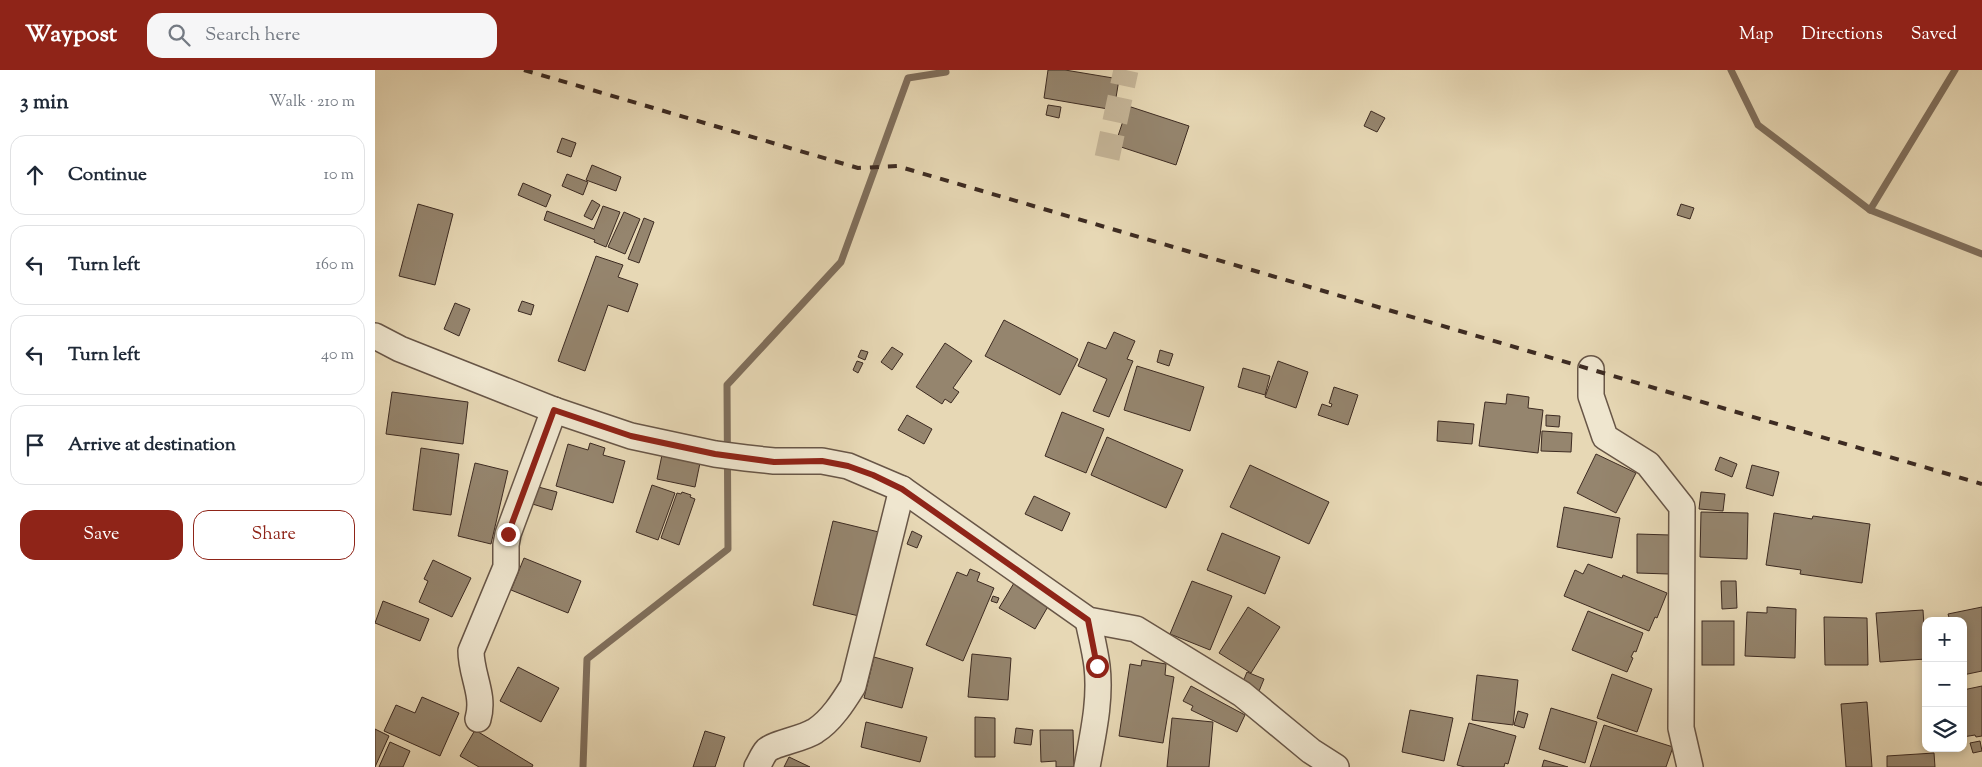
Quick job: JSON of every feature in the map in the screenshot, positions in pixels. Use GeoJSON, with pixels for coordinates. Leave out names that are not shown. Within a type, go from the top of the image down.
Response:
{"type":"FeatureCollection","features":[{"type":"Feature","properties":{"kind":"street"},"geometry":{"type":"LineString","coordinates":[[375,336],[400,349],[554,410],[631,436],[715,454],[774,462],[822,461],[848,466],[902,489],[1088,620],[1135,629],[1242,694],[1311,751],[1336,767]]}},
{"type":"Feature","properties":{"kind":"street"},"geometry":{"type":"LineString","coordinates":[[1591,369],[1591,396],[1605,436],[1648,464],[1682,507],[1681,728],[1690,767]]}},
{"type":"Feature","properties":{"kind":"street"},"geometry":{"type":"LineString","coordinates":[[478,719],[481,708],[481,696],[471,662],[471,651],[507,567],[506,545],[508,534],[554,410]]}},
{"type":"Feature","properties":{"kind":"street"},"geometry":{"type":"LineString","coordinates":[[757,767],[766,751],[773,746],[791,742],[815,731],[836,711],[853,686],[902,489]]}},
{"type":"Feature","properties":{"kind":"street"},"geometry":{"type":"LineString","coordinates":[[1087,767],[1094,731],[1098,691],[1097,666],[1088,620]]}},
{"type":"Feature","properties":{"kind":"building"},"geometry":{"type":"Polygon","coordinates":[[[1048,70],[1065,70],[1119,79],[1114,110],[1044,98],[1048,70]]]}},
{"type":"Feature","properties":{"kind":"building"},"geometry":{"type":"Polygon","coordinates":[[[1048,105],[1061,107],[1059,118],[1046,115],[1048,105]]]}},
{"type":"Feature","properties":{"kind":"building"},"geometry":{"type":"Polygon","coordinates":[[[1128,106],[1189,126],[1176,165],[1115,145],[1128,106]]]}},
{"type":"Feature","properties":{"kind":"building"},"geometry":{"type":"Polygon","coordinates":[[[1371,111],[1385,118],[1377,132],[1364,126],[1371,111]]]}},
{"type":"Feature","properties":{"kind":"building"},"geometry":{"type":"Polygon","coordinates":[[[562,138],[576,143],[571,157],[557,152],[562,138]]]}},
{"type":"Feature","properties":{"kind":"building"},"geometry":{"type":"Polygon","coordinates":[[[592,165],[621,177],[616,191],[586,180],[592,165]]]}},
{"type":"Feature","properties":{"kind":"building"},"geometry":{"type":"Polygon","coordinates":[[[567,174],[588,182],[583,195],[562,186],[567,174]]]}},
{"type":"Feature","properties":{"kind":"building"},"geometry":{"type":"Polygon","coordinates":[[[523,183],[551,195],[546,207],[518,195],[523,183]]]}},
{"type":"Feature","properties":{"kind":"building"},"geometry":{"type":"Polygon","coordinates":[[[592,200],[600,205],[592,220],[584,216],[592,200]]]}},
{"type":"Feature","properties":{"kind":"building"},"geometry":{"type":"Polygon","coordinates":[[[418,204],[453,214],[435,285],[399,276],[418,204]]]}},
{"type":"Feature","properties":{"kind":"building"},"geometry":{"type":"Polygon","coordinates":[[[1681,204],[1694,208],[1690,219],[1677,215],[1681,204]]]}},
{"type":"Feature","properties":{"kind":"building"},"geometry":{"type":"Polygon","coordinates":[[[603,206],[620,212],[606,247],[594,242],[595,240],[544,220],[547,211],[594,229],[603,206]]]}},
{"type":"Feature","properties":{"kind":"building"},"geometry":{"type":"Polygon","coordinates":[[[624,212],[640,219],[625,254],[608,247],[624,212]]]}},
{"type":"Feature","properties":{"kind":"building"},"geometry":{"type":"Polygon","coordinates":[[[644,218],[654,222],[639,263],[628,259],[644,218]]]}},
{"type":"Feature","properties":{"kind":"building"},"geometry":{"type":"Polygon","coordinates":[[[596,256],[623,265],[618,277],[638,284],[628,312],[608,305],[585,371],[558,361],[596,256]]]}},
{"type":"Feature","properties":{"kind":"building"},"geometry":{"type":"Polygon","coordinates":[[[522,301],[534,305],[531,315],[518,311],[522,301]]]}},
{"type":"Feature","properties":{"kind":"building"},"geometry":{"type":"Polygon","coordinates":[[[455,303],[470,309],[459,336],[444,329],[455,303]]]}},
{"type":"Feature","properties":{"kind":"building"},"geometry":{"type":"Polygon","coordinates":[[[1004,320],[1078,359],[1060,395],[985,356],[1004,320]]]}},
{"type":"Feature","properties":{"kind":"building"},"geometry":{"type":"Polygon","coordinates":[[[1114,332],[1135,341],[1127,359],[1133,361],[1109,417],[1093,411],[1107,379],[1078,366],[1088,342],[1106,349],[1114,332]]]}},
{"type":"Feature","properties":{"kind":"building"},"geometry":{"type":"Polygon","coordinates":[[[945,343],[972,361],[953,388],[959,392],[951,403],[945,399],[942,404],[916,387],[945,343]]]}},
{"type":"Feature","properties":{"kind":"building"},"geometry":{"type":"Polygon","coordinates":[[[892,347],[903,354],[892,370],[881,362],[892,347]]]}},
{"type":"Feature","properties":{"kind":"building"},"geometry":{"type":"Polygon","coordinates":[[[861,350],[868,352],[865,360],[858,357],[861,350]]]}},
{"type":"Feature","properties":{"kind":"building"},"geometry":{"type":"Polygon","coordinates":[[[1160,350],[1173,354],[1169,366],[1157,362],[1160,350]]]}},
{"type":"Feature","properties":{"kind":"building"},"geometry":{"type":"Polygon","coordinates":[[[857,361],[863,363],[858,373],[853,370],[857,361]]]}},
{"type":"Feature","properties":{"kind":"building"},"geometry":{"type":"Polygon","coordinates":[[[1278,361],[1308,372],[1296,408],[1265,397],[1278,361]]]}},
{"type":"Feature","properties":{"kind":"building"},"geometry":{"type":"Polygon","coordinates":[[[1137,366],[1204,387],[1190,431],[1124,410],[1137,366]]]}},
{"type":"Feature","properties":{"kind":"building"},"geometry":{"type":"Polygon","coordinates":[[[1243,368],[1270,376],[1265,395],[1238,387],[1243,368]]]}},
{"type":"Feature","properties":{"kind":"building"},"geometry":{"type":"Polygon","coordinates":[[[1334,387],[1358,395],[1348,425],[1318,415],[1322,404],[1331,407],[1332,404],[1329,403],[1334,387]]]}},
{"type":"Feature","properties":{"kind":"building"},"geometry":{"type":"Polygon","coordinates":[[[392,392],[468,402],[463,444],[386,434],[392,392]]]}},
{"type":"Feature","properties":{"kind":"building"},"geometry":{"type":"Polygon","coordinates":[[[1507,394],[1529,397],[1528,408],[1543,410],[1538,453],[1479,446],[1485,402],[1506,404],[1507,394]]]}},
{"type":"Feature","properties":{"kind":"building"},"geometry":{"type":"Polygon","coordinates":[[[1062,412],[1104,429],[1086,473],[1045,456],[1062,412]]]}},
{"type":"Feature","properties":{"kind":"building"},"geometry":{"type":"Polygon","coordinates":[[[907,415],[932,429],[924,444],[898,430],[907,415]]]}},
{"type":"Feature","properties":{"kind":"building"},"geometry":{"type":"Polygon","coordinates":[[[1546,415],[1560,416],[1559,427],[1546,426],[1546,415]]]}},
{"type":"Feature","properties":{"kind":"building"},"geometry":{"type":"Polygon","coordinates":[[[1438,421],[1474,424],[1472,444],[1437,441],[1438,421]]]}},
{"type":"Feature","properties":{"kind":"building"},"geometry":{"type":"Polygon","coordinates":[[[1542,431],[1572,433],[1571,452],[1541,451],[1542,431]]]}},
{"type":"Feature","properties":{"kind":"building"},"geometry":{"type":"Polygon","coordinates":[[[1107,437],[1183,470],[1166,508],[1091,475],[1107,437]]]}},
{"type":"Feature","properties":{"kind":"building"},"geometry":{"type":"Polygon","coordinates":[[[590,443],[605,448],[603,455],[625,461],[613,503],[556,486],[568,444],[588,450],[590,443]]]}},
{"type":"Feature","properties":{"kind":"building"},"geometry":{"type":"Polygon","coordinates":[[[421,448],[459,454],[451,515],[413,510],[421,448]]]}},
{"type":"Feature","properties":{"kind":"building"},"geometry":{"type":"Polygon","coordinates":[[[1596,454],[1636,473],[1616,513],[1577,493],[1596,454]]]}},
{"type":"Feature","properties":{"kind":"building"},"geometry":{"type":"Polygon","coordinates":[[[662,455],[700,463],[695,487],[657,479],[662,455]]]}},
{"type":"Feature","properties":{"kind":"building"},"geometry":{"type":"Polygon","coordinates":[[[1720,457],[1737,464],[1732,477],[1715,470],[1720,457]]]}},
{"type":"Feature","properties":{"kind":"building"},"geometry":{"type":"Polygon","coordinates":[[[475,463],[508,471],[491,544],[458,536],[475,463]]]}},
{"type":"Feature","properties":{"kind":"building"},"geometry":{"type":"Polygon","coordinates":[[[1250,465],[1329,502],[1309,544],[1230,507],[1250,465]]]}},
{"type":"Feature","properties":{"kind":"building"},"geometry":{"type":"Polygon","coordinates":[[[1752,465],[1779,472],[1773,496],[1746,488],[1752,465]]]}},
{"type":"Feature","properties":{"kind":"building"},"geometry":{"type":"Polygon","coordinates":[[[531,485],[557,492],[552,510],[526,502],[531,485]]]}},
{"type":"Feature","properties":{"kind":"building"},"geometry":{"type":"Polygon","coordinates":[[[652,485],[675,493],[658,540],[636,532],[652,485]]]}},
{"type":"Feature","properties":{"kind":"building"},"geometry":{"type":"Polygon","coordinates":[[[682,492],[691,495],[690,497],[695,499],[679,545],[661,538],[677,493],[681,494],[682,492]]]}},
{"type":"Feature","properties":{"kind":"building"},"geometry":{"type":"Polygon","coordinates":[[[1701,492],[1725,494],[1723,511],[1699,509],[1701,492]]]}},
{"type":"Feature","properties":{"kind":"building"},"geometry":{"type":"Polygon","coordinates":[[[1034,496],[1070,513],[1062,531],[1025,514],[1034,496]]]}},
{"type":"Feature","properties":{"kind":"building"},"geometry":{"type":"Polygon","coordinates":[[[1564,507],[1620,518],[1612,558],[1557,547],[1564,507]]]}},
{"type":"Feature","properties":{"kind":"building"},"geometry":{"type":"Polygon","coordinates":[[[1701,512],[1748,513],[1747,559],[1700,557],[1701,512]]]}},
{"type":"Feature","properties":{"kind":"building"},"geometry":{"type":"Polygon","coordinates":[[[1774,513],[1812,519],[1813,516],[1870,524],[1862,583],[1800,574],[1801,570],[1766,565],[1774,513]]]}},
{"type":"Feature","properties":{"kind":"building"},"geometry":{"type":"Polygon","coordinates":[[[833,521],[883,533],[863,617],[813,605],[833,521]]]}},
{"type":"Feature","properties":{"kind":"building"},"geometry":{"type":"Polygon","coordinates":[[[912,531],[922,536],[917,548],[907,544],[912,531]]]}},
{"type":"Feature","properties":{"kind":"building"},"geometry":{"type":"Polygon","coordinates":[[[1222,533],[1280,557],[1265,594],[1207,570],[1222,533]]]}},
{"type":"Feature","properties":{"kind":"building"},"geometry":{"type":"Polygon","coordinates":[[[1637,534],[1670,535],[1669,574],[1637,573],[1637,534]]]}},
{"type":"Feature","properties":{"kind":"building"},"geometry":{"type":"Polygon","coordinates":[[[524,558],[581,581],[568,613],[511,590],[524,558]]]}},
{"type":"Feature","properties":{"kind":"building"},"geometry":{"type":"Polygon","coordinates":[[[433,560],[471,578],[452,617],[419,602],[428,581],[424,579],[433,560]]]}},
{"type":"Feature","properties":{"kind":"building"},"geometry":{"type":"Polygon","coordinates":[[[1588,564],[1622,578],[1623,575],[1667,593],[1657,618],[1655,617],[1649,631],[1564,596],[1575,570],[1583,574],[1588,564]]]}},
{"type":"Feature","properties":{"kind":"building"},"geometry":{"type":"Polygon","coordinates":[[[970,569],[980,573],[977,581],[994,588],[963,661],[926,645],[957,572],[967,576],[970,569]]]}},
{"type":"Feature","properties":{"kind":"building"},"geometry":{"type":"Polygon","coordinates":[[[1192,581],[1232,596],[1210,650],[1170,634],[1192,581]]]}},
{"type":"Feature","properties":{"kind":"building"},"geometry":{"type":"Polygon","coordinates":[[[1721,581],[1736,581],[1737,608],[1722,609],[1721,581]]]}},
{"type":"Feature","properties":{"kind":"building"},"geometry":{"type":"Polygon","coordinates":[[[1014,583],[1050,603],[1035,629],[999,608],[1014,583]]]}},
{"type":"Feature","properties":{"kind":"building"},"geometry":{"type":"Polygon","coordinates":[[[993,596],[999,598],[997,603],[991,601],[993,596]]]}},
{"type":"Feature","properties":{"kind":"building"},"geometry":{"type":"Polygon","coordinates":[[[383,601],[429,619],[420,641],[375,623],[383,601]]]}},
{"type":"Feature","properties":{"kind":"building"},"geometry":{"type":"Polygon","coordinates":[[[1248,607],[1280,627],[1251,673],[1219,653],[1248,607]]]}},
{"type":"Feature","properties":{"kind":"building"},"geometry":{"type":"Polygon","coordinates":[[[1767,607],[1796,609],[1795,658],[1745,656],[1747,612],[1767,613],[1767,607]]]}},
{"type":"Feature","properties":{"kind":"building"},"geometry":{"type":"Polygon","coordinates":[[[1982,607],[1982,671],[1967,674],[1967,617],[1949,617],[1948,614],[1982,607]]]}},
{"type":"Feature","properties":{"kind":"building"},"geometry":{"type":"Polygon","coordinates":[[[1923,610],[1922,659],[1880,662],[1876,613],[1923,610]]]}},
{"type":"Feature","properties":{"kind":"building"},"geometry":{"type":"Polygon","coordinates":[[[1588,611],[1643,633],[1636,652],[1634,651],[1631,657],[1633,658],[1627,672],[1572,650],[1588,611]]]}},
{"type":"Feature","properties":{"kind":"building"},"geometry":{"type":"Polygon","coordinates":[[[1824,617],[1867,618],[1868,665],[1825,665],[1824,617]]]}},
{"type":"Feature","properties":{"kind":"building"},"geometry":{"type":"Polygon","coordinates":[[[1702,621],[1734,621],[1734,665],[1702,665],[1702,621]]]}},
{"type":"Feature","properties":{"kind":"building"},"geometry":{"type":"Polygon","coordinates":[[[972,654],[1011,658],[1008,700],[968,697],[972,654]]]}},
{"type":"Feature","properties":{"kind":"building"},"geometry":{"type":"Polygon","coordinates":[[[874,657],[913,668],[902,708],[864,698],[874,657]]]}},
{"type":"Feature","properties":{"kind":"building"},"geometry":{"type":"Polygon","coordinates":[[[1142,660],[1166,664],[1165,675],[1174,677],[1163,743],[1119,736],[1130,664],[1141,666],[1142,660]]]}},
{"type":"Feature","properties":{"kind":"building"},"geometry":{"type":"Polygon","coordinates":[[[518,667],[559,688],[541,722],[500,701],[518,667]]]}},
{"type":"Feature","properties":{"kind":"building"},"geometry":{"type":"Polygon","coordinates":[[[1247,672],[1264,679],[1257,696],[1240,689],[1247,672]]]}},
{"type":"Feature","properties":{"kind":"building"},"geometry":{"type":"Polygon","coordinates":[[[1612,674],[1652,689],[1637,732],[1597,718],[1612,674]]]}},
{"type":"Feature","properties":{"kind":"building"},"geometry":{"type":"Polygon","coordinates":[[[1477,675],[1518,680],[1513,725],[1472,720],[1477,675]]]}},
{"type":"Feature","properties":{"kind":"building"},"geometry":{"type":"Polygon","coordinates":[[[1191,686],[1245,715],[1237,732],[1191,710],[1193,706],[1183,701],[1191,686]]]}},
{"type":"Feature","properties":{"kind":"building"},"geometry":{"type":"Polygon","coordinates":[[[1982,686],[1982,736],[1967,736],[1967,689],[1982,686]]]}},
{"type":"Feature","properties":{"kind":"building"},"geometry":{"type":"Polygon","coordinates":[[[422,697],[459,713],[440,756],[384,731],[396,705],[415,713],[422,697]]]}},
{"type":"Feature","properties":{"kind":"building"},"geometry":{"type":"Polygon","coordinates":[[[1867,702],[1872,767],[1846,767],[1841,704],[1867,702]]]}},
{"type":"Feature","properties":{"kind":"building"},"geometry":{"type":"Polygon","coordinates":[[[1551,708],[1597,722],[1585,763],[1539,749],[1551,708]]]}},
{"type":"Feature","properties":{"kind":"building"},"geometry":{"type":"Polygon","coordinates":[[[1410,710],[1453,718],[1444,761],[1402,752],[1410,710]]]}},
{"type":"Feature","properties":{"kind":"building"},"geometry":{"type":"Polygon","coordinates":[[[1518,711],[1528,714],[1524,728],[1514,725],[1518,711]]]}},
{"type":"Feature","properties":{"kind":"building"},"geometry":{"type":"Polygon","coordinates":[[[975,717],[995,718],[995,757],[975,757],[975,717]]]}},
{"type":"Feature","properties":{"kind":"building"},"geometry":{"type":"Polygon","coordinates":[[[1172,718],[1213,722],[1209,767],[1167,767],[1172,718]]]}},
{"type":"Feature","properties":{"kind":"building"},"geometry":{"type":"Polygon","coordinates":[[[866,722],[927,737],[920,762],[861,747],[866,722]]]}},
{"type":"Feature","properties":{"kind":"building"},"geometry":{"type":"Polygon","coordinates":[[[1469,723],[1516,736],[1508,764],[1505,763],[1504,767],[1465,767],[1457,765],[1469,723]]]}},
{"type":"Feature","properties":{"kind":"building"},"geometry":{"type":"Polygon","coordinates":[[[1604,725],[1673,747],[1666,767],[1590,767],[1604,725]]]}},
{"type":"Feature","properties":{"kind":"building"},"geometry":{"type":"Polygon","coordinates":[[[1016,728],[1033,730],[1031,745],[1014,743],[1016,728]]]}},
{"type":"Feature","properties":{"kind":"building"},"geometry":{"type":"Polygon","coordinates":[[[375,729],[389,736],[375,767],[375,729]]]}},
{"type":"Feature","properties":{"kind":"building"},"geometry":{"type":"Polygon","coordinates":[[[475,730],[533,765],[532,767],[479,767],[460,756],[475,730]]]}},
{"type":"Feature","properties":{"kind":"building"},"geometry":{"type":"Polygon","coordinates":[[[1040,730],[1073,730],[1074,767],[1056,767],[1056,761],[1041,762],[1040,730]]]}},
{"type":"Feature","properties":{"kind":"building"},"geometry":{"type":"Polygon","coordinates":[[[705,731],[725,737],[715,767],[693,767],[705,731]]]}},
{"type":"Feature","properties":{"kind":"building"},"geometry":{"type":"Polygon","coordinates":[[[1980,741],[1982,751],[1973,753],[1970,743],[1980,741]]]}},
{"type":"Feature","properties":{"kind":"building"},"geometry":{"type":"Polygon","coordinates":[[[390,742],[410,751],[403,767],[379,767],[390,742]]]}},
{"type":"Feature","properties":{"kind":"building"},"geometry":{"type":"Polygon","coordinates":[[[1934,753],[1935,767],[1887,767],[1887,756],[1934,753]]]}},
{"type":"Feature","properties":{"kind":"building"},"geometry":{"type":"Polygon","coordinates":[[[789,757],[810,767],[784,767],[789,757]]]}},
{"type":"Feature","properties":{"kind":"building"},"geometry":{"type":"Polygon","coordinates":[[[1544,760],[1568,767],[1542,767],[1544,760]]]}},
{"type":"Feature","properties":{"kind":"waterway"},"geometry":{"type":"LineString","coordinates":[[1731,70],[1758,125],[1870,210],[1982,254]]}},
{"type":"Feature","properties":{"kind":"waterway"},"geometry":{"type":"LineString","coordinates":[[1870,210],[1955,70]]}},
{"type":"Feature","properties":{"kind":"waterway"},"geometry":{"type":"LineString","coordinates":[[583,767],[587,659],[728,549],[727,385],[841,262],[908,78],[946,72]]}},
{"type":"Feature","properties":{"kind":"tunnel"},"geometry":{"type":"LineString","coordinates":[[1107,158],[1126,70]]}},
{"type":"Feature","properties":{"kind":"railway"},"geometry":{"type":"LineString","coordinates":[[524,70],[858,168],[897,166],[1982,484]]}},
{"type":"Feature","properties":{"kind":"route"},"geometry":{"type":"LineString","coordinates":[[508,534],[554,410],[631,436],[715,454],[774,462],[822,461],[848,466],[873,475],[902,489],[1088,620],[1097,666]]}}]}
